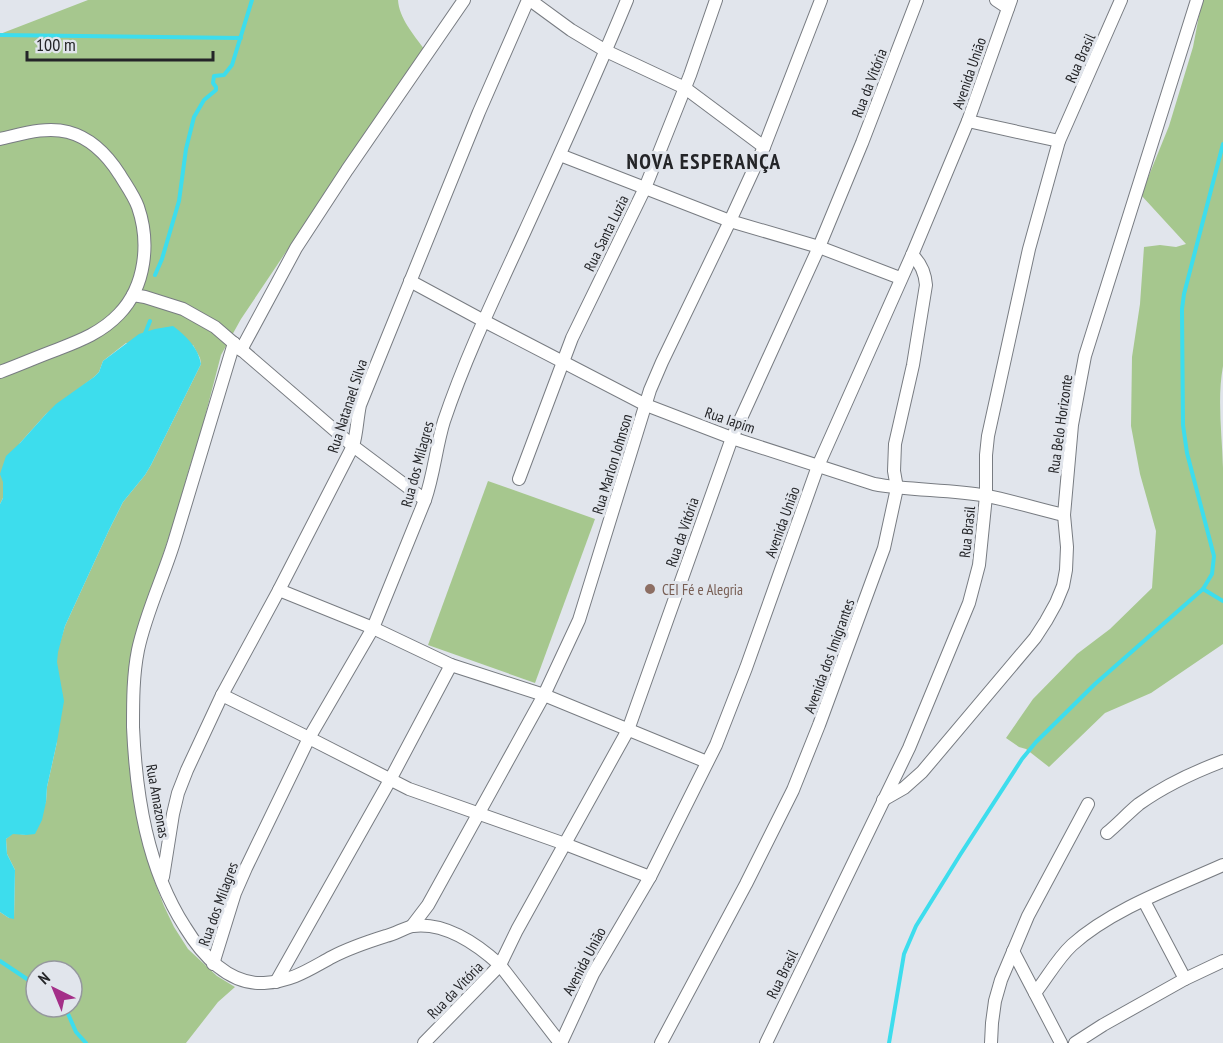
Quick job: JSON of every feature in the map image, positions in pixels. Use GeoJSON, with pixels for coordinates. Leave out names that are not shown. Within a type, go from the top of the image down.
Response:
{"type":"FeatureCollection","features":[{"type":"Feature","properties":{"kind":"street"},"geometry":{"type":"LineString","coordinates":[[237,346],[296,248],[347,170],[464,0]]}},
{"type":"Feature","properties":{"kind":"street"},"geometry":{"type":"LineString","coordinates":[[529,0],[571,30],[606,51],[685,88],[764,147]]}},
{"type":"Feature","properties":{"kind":"street","name":"Rua Natanael Silva"},"geometry":{"type":"LineString","coordinates":[[162,881],[172,814],[187,770],[222,695],[353,446],[360,405],[479,112],[529,0]]}},
{"type":"Feature","properties":{"kind":"street","name":"Rua dos Milagres"},"geometry":{"type":"LineString","coordinates":[[213,964],[235,893],[309,738],[373,628],[430,487],[445,421],[484,321],[560,155],[627,0]]}},
{"type":"Feature","properties":{"kind":"street","name":"Rua Santa Luzia"},"geometry":{"type":"LineString","coordinates":[[519,479],[562,362],[588,302],[645,188],[705,36],[716,0]]}},
{"type":"Feature","properties":{"kind":"street","name":"Rua Marlon Johnson"},"geometry":{"type":"LineString","coordinates":[[412,926],[428,905],[544,695],[579,620],[646,405],[662,362],[764,147],[821,0]]}},
{"type":"Feature","properties":{"kind":"street","name":"Rua da Vitória"},"geometry":{"type":"LineString","coordinates":[[424,1043],[500,965],[517,930],[628,730],[732,438],[819,247],[917,0]]}},
{"type":"Feature","properties":{"kind":"street"},"geometry":{"type":"LineString","coordinates":[[996,0],[1010,4]]}},
{"type":"Feature","properties":{"kind":"street","name":"Rua Brasil"},"geometry":{"type":"LineString","coordinates":[[766,1043],[909,748],[969,603],[979,565],[986,496],[988,436],[1029,249],[1059,141],[1122,0]]}},
{"type":"Feature","properties":{"kind":"street","name":"Rua Belo Horizonte"},"geometry":{"type":"LineString","coordinates":[[883,800],[904,788],[922,772],[1035,638],[1063,586],[1067,547],[1064,515],[1072,425],[1085,356],[1197,0]]}},
{"type":"Feature","properties":{"kind":"street","name":"Avenida União"},"geometry":{"type":"LineString","coordinates":[[560,1043],[593,974],[650,877],[716,745],[818,466],[912,255],[968,121],[1010,4]]}},
{"type":"Feature","properties":{"kind":"street"},"geometry":{"type":"LineString","coordinates":[[968,121],[1059,141]]}},
{"type":"Feature","properties":{"kind":"street"},"geometry":{"type":"LineString","coordinates":[[0,139],[50,129],[68,132],[85,139],[100,150],[114,166],[137,205],[143,226],[145,247],[139,283],[121,313],[105,328],[0,372]]}},
{"type":"Feature","properties":{"kind":"street"},"geometry":{"type":"LineString","coordinates":[[560,155],[730,221],[819,247],[900,278]]}},
{"type":"Feature","properties":{"kind":"street","name":"Avenida dos Imigrantes"},"geometry":{"type":"LineString","coordinates":[[661,1043],[746,884],[805,764],[884,548],[897,488],[894,471],[895,444],[913,365],[926,285],[922,267],[912,255]]}},
{"type":"Feature","properties":{"kind":"street","name":"Rua Iapim"},"geometry":{"type":"LineString","coordinates":[[410,281],[646,405],[732,438],[874,484],[986,496],[1064,515]]}},
{"type":"Feature","properties":{"kind":"street"},"geometry":{"type":"LineString","coordinates":[[133,295],[183,309],[215,327],[353,446],[425,500]]}},
{"type":"Feature","properties":{"kind":"street","name":"Rua Amazonas"},"geometry":{"type":"LineString","coordinates":[[237,346],[174,544],[144,627],[133,680],[135,767],[141,811],[162,881],[175,912],[213,964],[230,975],[261,983],[295,977],[350,948],[412,926],[433,927],[458,936],[500,965],[560,1043]]}},
{"type":"Feature","properties":{"kind":"street"},"geometry":{"type":"LineString","coordinates":[[279,590],[373,628],[451,665],[544,695],[707,762]]}},
{"type":"Feature","properties":{"kind":"street"},"geometry":{"type":"LineString","coordinates":[[276,982],[390,780],[451,665]]}},
{"type":"Feature","properties":{"kind":"street"},"geometry":{"type":"LineString","coordinates":[[222,695],[390,780],[432,798],[565,844],[650,877]]}},
{"type":"Feature","properties":{"kind":"street"},"geometry":{"type":"LineString","coordinates":[[1107,833],[1138,805],[1158,792],[1187,776],[1223,761]]}},
{"type":"Feature","properties":{"kind":"street"},"geometry":{"type":"LineString","coordinates":[[991,1043],[995,1001],[1001,980],[1028,916],[1088,804]]}},
{"type":"Feature","properties":{"kind":"street"},"geometry":{"type":"LineString","coordinates":[[1035,993],[1070,946],[1109,918],[1223,865]]}},
{"type":"Feature","properties":{"kind":"street"},"geometry":{"type":"LineString","coordinates":[[1144,901],[1185,979]]}},
{"type":"Feature","properties":{"kind":"street"},"geometry":{"type":"LineString","coordinates":[[1013,951],[1061,1043]]}},
{"type":"Feature","properties":{"kind":"street"},"geometry":{"type":"LineString","coordinates":[[1075,1043],[1185,979],[1223,960]]}},
{"type":"Feature","properties":{"kind":"green space"},"geometry":{"type":"Polygon","coordinates":[[[88,0],[398,0],[404,20],[424,49],[329,186],[241,319],[221,355],[201,432],[145,609],[133,668],[145,844],[154,880],[174,927],[188,949],[217,976],[235,987],[218,1002],[186,1043],[0,1043],[0,912],[9,918],[14,918],[15,870],[7,854],[6,839],[13,833],[26,835],[46,802],[57,742],[57,652],[65,626],[123,502],[151,465],[201,364],[193,345],[126,343],[103,361],[99,372],[94,377],[46,414],[20,443],[3,482],[3,498],[0,504],[0,34],[88,0]]]}},
{"type":"Feature","properties":{"kind":"green space"},"geometry":{"type":"Polygon","coordinates":[[[1202,0],[1223,0],[1223,366],[1220,404],[1223,468],[1223,644],[1151,693],[1105,713],[1049,767],[1026,749],[1006,738],[1033,699],[1077,654],[1110,629],[1152,588],[1156,531],[1140,474],[1131,426],[1132,357],[1140,304],[1144,247],[1160,245],[1176,247],[1186,244],[1141,195],[1169,126],[1193,47],[1202,0]]]}},
{"type":"Feature","properties":{"kind":"green space"},"geometry":{"type":"Polygon","coordinates":[[[488,481],[595,519],[535,683],[428,645],[488,481]]]}},
{"type":"Feature","properties":{"kind":"water"},"geometry":{"type":"Polygon","coordinates":[[[173,326],[191,342],[201,364],[151,465],[123,502],[65,626],[57,662],[64,701],[42,820],[35,834],[13,834],[6,839],[7,854],[15,870],[14,919],[9,918],[0,912],[0,504],[3,498],[3,482],[0,474],[6,456],[56,404],[94,377],[99,372],[103,361],[139,334],[173,326]]]}},
{"type":"Feature","properties":{"kind":"waterway"},"geometry":{"type":"LineString","coordinates":[[155,275],[179,201],[186,149],[194,117],[204,100],[216,90],[213,83],[214,76],[224,75],[232,65],[252,0]]}},
{"type":"Feature","properties":{"kind":"waterway"},"geometry":{"type":"LineString","coordinates":[[0,35],[241,38]]}},
{"type":"Feature","properties":{"kind":"waterway"},"geometry":{"type":"LineString","coordinates":[[889,1043],[904,954],[916,926],[1022,759],[1036,742],[1095,684],[1203,589],[1212,574],[1214,556],[1187,453],[1183,425],[1182,309],[1223,144]]}},
{"type":"Feature","properties":{"kind":"waterway"},"geometry":{"type":"LineString","coordinates":[[144,336],[150,321]]}},
{"type":"Feature","properties":{"kind":"waterway"},"geometry":{"type":"LineString","coordinates":[[1203,589],[1223,601]]}},
{"type":"Feature","properties":{"kind":"waterway"},"geometry":{"type":"LineString","coordinates":[[0,961],[24,977]]}},
{"type":"Feature","properties":{"kind":"waterway"},"geometry":{"type":"LineString","coordinates":[[70,1019],[76,1032],[86,1043]]}},
{"type":"Feature","properties":{"kind":"place","name":"CEI Fé e Alegria"},"geometry":{"type":"Point","coordinates":[650,589]}},
{"type":"Feature","properties":{"kind":"district","name":"NOVA ESPERANÇA"},"geometry":{"type":"Point","coordinates":[704,161]}}]}
